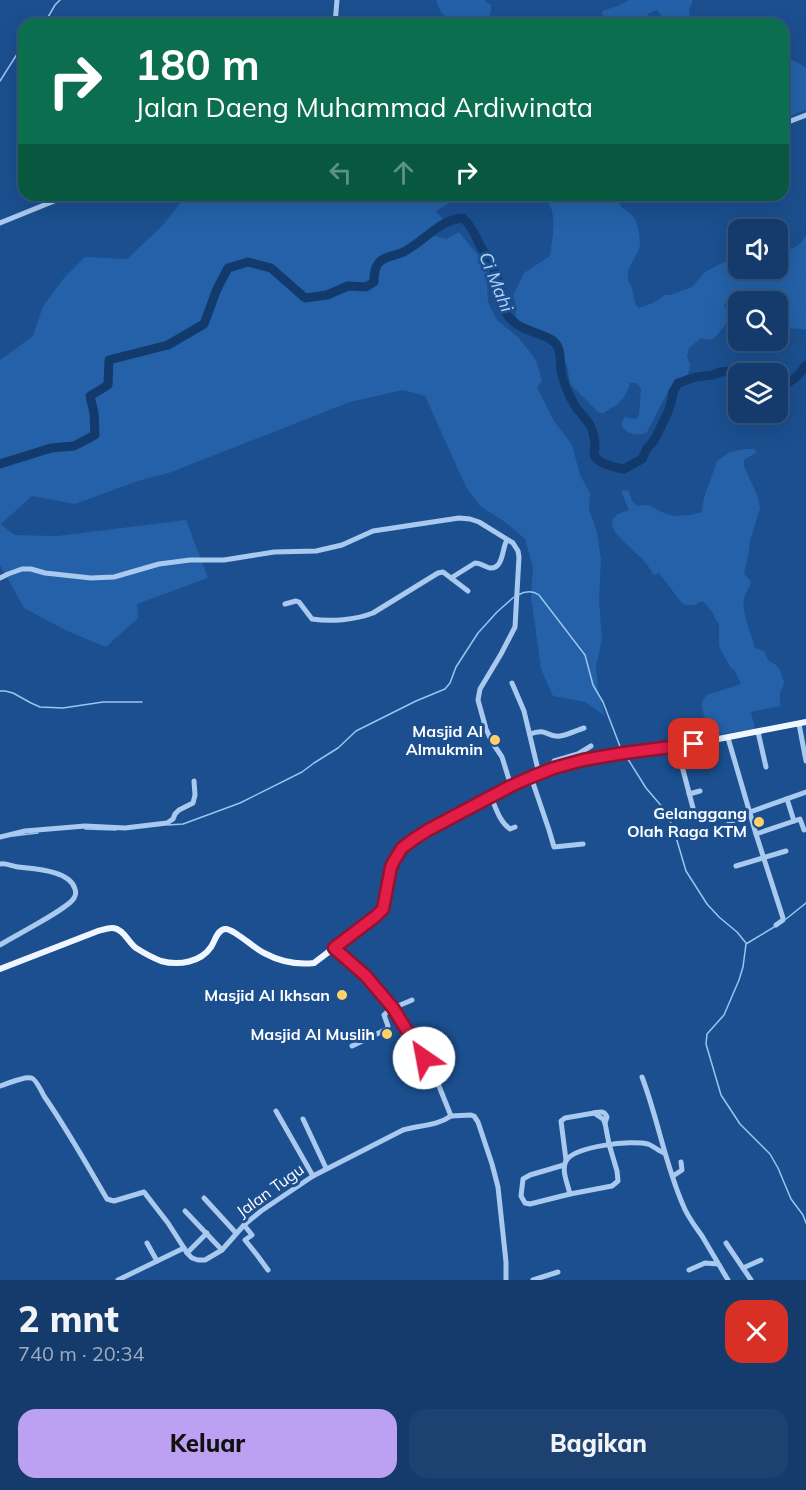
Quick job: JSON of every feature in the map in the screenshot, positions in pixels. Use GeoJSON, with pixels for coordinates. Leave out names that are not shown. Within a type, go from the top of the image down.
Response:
{"type":"FeatureCollection","features":[{"type":"Feature","properties":{"kind":"main road"},"geometry":{"type":"LineString","coordinates":[[0,969],[98,931],[112,928],[120,930],[135,947],[164,962],[184,963],[202,957],[211,948],[220,932],[226,929],[231,930],[265,954],[288,962],[314,963],[383,909],[391,867],[402,848],[428,830],[511,786],[554,768],[583,760],[677,747],[802,723]]}},
{"type":"Feature","properties":{"kind":"street"},"geometry":{"type":"LineString","coordinates":[[336,18],[337,0]]}},
{"type":"Feature","properties":{"kind":"street"},"geometry":{"type":"LineString","coordinates":[[789,122],[806,115]]}},
{"type":"Feature","properties":{"kind":"street"},"geometry":{"type":"LineString","coordinates":[[0,223],[54,201]]}},
{"type":"Feature","properties":{"kind":"street"},"geometry":{"type":"LineString","coordinates":[[0,578],[22,569],[91,578],[114,577],[170,562],[224,560],[274,552],[316,551],[342,545],[373,531],[459,518],[479,522],[515,546],[519,557],[516,621],[512,635],[480,689],[478,700],[486,729],[502,757],[511,786]]}},
{"type":"Feature","properties":{"kind":"street"},"geometry":{"type":"LineString","coordinates":[[452,578],[476,563],[489,568],[494,567],[503,558],[504,544],[507,540]]}},
{"type":"Feature","properties":{"kind":"street"},"geometry":{"type":"LineString","coordinates":[[285,604],[299,602],[312,619],[351,619],[373,613],[443,572],[468,591]]}},
{"type":"Feature","properties":{"kind":"street"},"geometry":{"type":"LineString","coordinates":[[512,683],[524,711],[539,774]]}},
{"type":"Feature","properties":{"kind":"street"},"geometry":{"type":"LineString","coordinates":[[802,723],[806,761]]}},
{"type":"Feature","properties":{"kind":"street"},"geometry":{"type":"LineString","coordinates":[[530,734],[542,731],[556,737],[584,728]]}},
{"type":"Feature","properties":{"kind":"street"},"geometry":{"type":"LineString","coordinates":[[758,732],[766,766]]}},
{"type":"Feature","properties":{"kind":"street"},"geometry":{"type":"LineString","coordinates":[[728,738],[783,920],[776,925]]}},
{"type":"Feature","properties":{"kind":"street"},"geometry":{"type":"LineString","coordinates":[[554,768],[554,761],[578,754],[591,746]]}},
{"type":"Feature","properties":{"kind":"street"},"geometry":{"type":"LineString","coordinates":[[677,747],[693,808]]}},
{"type":"Feature","properties":{"kind":"street"},"geometry":{"type":"LineString","coordinates":[[531,777],[554,847],[582,844]]}},
{"type":"Feature","properties":{"kind":"street"},"geometry":{"type":"LineString","coordinates":[[0,837],[25,831],[85,826],[125,828],[167,823],[179,810],[193,803],[194,781]]}},
{"type":"Feature","properties":{"kind":"street"},"geometry":{"type":"LineString","coordinates":[[689,794],[700,791]]}},
{"type":"Feature","properties":{"kind":"street"},"geometry":{"type":"LineString","coordinates":[[729,822],[806,792]]}},
{"type":"Feature","properties":{"kind":"street"},"geometry":{"type":"LineString","coordinates":[[490,797],[501,820],[510,829],[515,827]]}},
{"type":"Feature","properties":{"kind":"street"},"geometry":{"type":"LineString","coordinates":[[787,799],[794,821]]}},
{"type":"Feature","properties":{"kind":"street"},"geometry":{"type":"LineString","coordinates":[[756,834],[801,819],[805,830],[798,834]]}},
{"type":"Feature","properties":{"kind":"street"},"geometry":{"type":"LineString","coordinates":[[736,866],[786,851]]}},
{"type":"Feature","properties":{"kind":"street"},"geometry":{"type":"LineString","coordinates":[[0,864],[37,868],[61,876],[70,880],[76,892],[74,899],[61,909],[0,945]]}},
{"type":"Feature","properties":{"kind":"street"},"geometry":{"type":"LineString","coordinates":[[334,948],[366,976],[393,1008],[433,1071],[451,1116],[471,1115],[476,1119],[492,1164],[501,1209],[506,1280]]}},
{"type":"Feature","properties":{"kind":"street"},"geometry":{"type":"LineString","coordinates":[[352,1046],[387,1029],[384,1015],[393,1008],[412,1000]]}},
{"type":"Feature","properties":{"kind":"street"},"geometry":{"type":"LineString","coordinates":[[642,1077],[665,1154],[685,1210],[728,1280]]}},
{"type":"Feature","properties":{"kind":"street"},"geometry":{"type":"LineString","coordinates":[[0,1086],[19,1080],[34,1079],[107,1199],[114,1201],[144,1192],[192,1258],[205,1260],[222,1250],[185,1211]]}},
{"type":"Feature","properties":{"kind":"street"},"geometry":{"type":"LineString","coordinates":[[276,1111],[313,1176]]}},
{"type":"Feature","properties":{"kind":"street"},"geometry":{"type":"LineString","coordinates":[[570,1194],[564,1171],[565,1163],[562,1118],[604,1112],[607,1117],[605,1123],[609,1144],[617,1171],[617,1183],[604,1188],[530,1204],[525,1203],[521,1196],[523,1179],[526,1177],[565,1163],[571,1156],[586,1149],[609,1144],[648,1144],[660,1137]]}},
{"type":"Feature","properties":{"kind":"street","name":"Jalan Tugu"},"geometry":{"type":"LineString","coordinates":[[222,1250],[244,1225],[261,1211],[326,1168],[403,1130],[436,1123],[451,1116]]}},
{"type":"Feature","properties":{"kind":"street"},"geometry":{"type":"LineString","coordinates":[[303,1119],[326,1168]]}},
{"type":"Feature","properties":{"kind":"street"},"geometry":{"type":"LineString","coordinates":[[648,1144],[665,1154]]}},
{"type":"Feature","properties":{"kind":"street"},"geometry":{"type":"LineString","coordinates":[[673,1176],[682,1170],[681,1162]]}},
{"type":"Feature","properties":{"kind":"street"},"geometry":{"type":"LineString","coordinates":[[204,1198],[236,1233]]}},
{"type":"Feature","properties":{"kind":"street"},"geometry":{"type":"LineString","coordinates":[[244,1225],[252,1234],[245,1240],[268,1270]]}},
{"type":"Feature","properties":{"kind":"street"},"geometry":{"type":"LineString","coordinates":[[118,1280],[157,1260],[185,1251],[207,1233]]}},
{"type":"Feature","properties":{"kind":"street"},"geometry":{"type":"LineString","coordinates":[[147,1243],[157,1260]]}},
{"type":"Feature","properties":{"kind":"street"},"geometry":{"type":"LineString","coordinates":[[726,1243],[751,1280]]}},
{"type":"Feature","properties":{"kind":"street"},"geometry":{"type":"LineString","coordinates":[[705,1263],[712,1252]]}},
{"type":"Feature","properties":{"kind":"street"},"geometry":{"type":"LineString","coordinates":[[743,1268],[761,1260]]}},
{"type":"Feature","properties":{"kind":"street"},"geometry":{"type":"LineString","coordinates":[[689,1270],[705,1263],[718,1264]]}},
{"type":"Feature","properties":{"kind":"street"},"geometry":{"type":"LineString","coordinates":[[533,1280],[558,1272]]}},
{"type":"Feature","properties":{"kind":"shaded area"},"geometry":{"type":"Polygon","coordinates":[[[436,0],[484,0],[491,5],[489,18],[448,18],[439,9],[436,0]]]}},
{"type":"Feature","properties":{"kind":"shaded area"},"geometry":{"type":"Polygon","coordinates":[[[629,0],[693,0],[689,10],[691,18],[663,18],[657,10],[648,14],[647,18],[603,18],[602,11],[629,0]]]}},
{"type":"Feature","properties":{"kind":"shaded area"},"geometry":{"type":"Polygon","coordinates":[[[789,59],[806,68],[806,110],[789,117],[789,59]]]}},
{"type":"Feature","properties":{"kind":"shaded area"},"geometry":{"type":"Polygon","coordinates":[[[182,201],[452,201],[436,211],[444,221],[434,236],[446,239],[459,232],[486,265],[488,302],[497,320],[519,338],[536,360],[542,381],[537,387],[554,421],[572,445],[580,475],[590,493],[589,509],[597,532],[601,559],[599,598],[602,640],[596,666],[598,690],[605,716],[585,702],[553,696],[541,669],[531,596],[533,567],[525,539],[505,522],[480,506],[466,487],[425,396],[403,390],[350,402],[169,473],[138,481],[75,504],[32,496],[1,524],[14,535],[57,536],[186,520],[208,578],[137,604],[138,618],[106,647],[65,630],[24,608],[0,565],[0,360],[33,336],[43,306],[64,278],[85,257],[127,259],[163,225],[182,201]]]}},
{"type":"Feature","properties":{"kind":"shaded area"},"geometry":{"type":"Polygon","coordinates":[[[548,201],[619,201],[621,206],[633,216],[639,233],[639,249],[628,273],[628,280],[635,303],[639,308],[665,295],[692,287],[705,272],[728,261],[728,279],[788,279],[788,250],[794,248],[806,235],[806,330],[788,328],[788,291],[728,291],[728,303],[723,304],[728,313],[728,320],[722,329],[714,338],[710,340],[701,338],[689,348],[688,374],[670,388],[647,432],[634,434],[627,431],[622,427],[625,417],[635,419],[639,415],[641,389],[637,383],[630,383],[625,395],[617,405],[604,413],[599,413],[570,384],[567,365],[546,334],[522,325],[516,317],[513,296],[524,273],[550,256],[553,215],[548,201]]]}},
{"type":"Feature","properties":{"kind":"shaded area"},"geometry":{"type":"Polygon","coordinates":[[[754,449],[757,452],[744,460],[744,466],[758,497],[760,508],[750,541],[744,574],[751,581],[744,599],[744,610],[755,648],[764,651],[768,660],[779,668],[784,682],[780,692],[780,706],[751,712],[755,729],[715,735],[702,710],[703,699],[707,695],[741,684],[720,649],[719,624],[704,602],[685,605],[681,602],[659,573],[654,575],[646,563],[624,542],[612,524],[616,516],[629,510],[621,491],[623,490],[629,491],[632,501],[637,506],[648,505],[676,516],[702,512],[706,492],[717,461],[730,452],[754,449]]]}},
{"type":"Feature","properties":{"kind":"waterway"},"geometry":{"type":"LineString","coordinates":[[47,18],[60,0]]}},
{"type":"Feature","properties":{"kind":"waterway"},"geometry":{"type":"LineString","coordinates":[[0,81],[18,53]]}},
{"type":"Feature","properties":{"kind":"waterway","name":"Ci Mahi"},"geometry":{"type":"LineString","coordinates":[[0,464],[51,448],[74,446],[95,435],[94,413],[90,396],[108,385],[109,360],[168,345],[204,324],[217,289],[228,268],[248,262],[271,268],[305,298],[327,295],[348,286],[366,287],[374,282],[375,270],[380,261],[404,252],[440,226],[455,219],[463,218],[466,221],[490,260],[499,283],[506,313],[518,325],[548,338],[558,347],[566,387],[576,408],[591,426],[595,457],[601,462],[624,469],[642,459],[668,412],[678,383],[728,371]]}},
{"type":"Feature","properties":{"kind":"waterway","name":"Ci Mahi"},"geometry":{"type":"LineString","coordinates":[[788,383],[806,365]]}},
{"type":"Feature","properties":{"kind":"waterway"},"geometry":{"type":"LineString","coordinates":[[518,595],[528,592],[539,595],[585,655],[593,685],[603,702],[621,749]]}},
{"type":"Feature","properties":{"kind":"waterway"},"geometry":{"type":"LineString","coordinates":[[168,825],[183,824],[240,803],[302,772],[338,748],[356,731],[445,689],[478,633],[514,597]]}},
{"type":"Feature","properties":{"kind":"waterway"},"geometry":{"type":"LineString","coordinates":[[0,691],[13,693],[40,707],[63,708],[103,702],[142,702]]}},
{"type":"Feature","properties":{"kind":"waterway"},"geometry":{"type":"LineString","coordinates":[[626,756],[646,788],[664,809],[673,827],[686,871],[707,904],[746,943]]}},
{"type":"Feature","properties":{"kind":"waterway"},"geometry":{"type":"LineString","coordinates":[[85,829],[116,830]]}},
{"type":"Feature","properties":{"kind":"waterway"},"geometry":{"type":"LineString","coordinates":[[13,836],[38,833]]}},
{"type":"Feature","properties":{"kind":"waterway"},"geometry":{"type":"LineString","coordinates":[[786,919],[806,903]]}},
{"type":"Feature","properties":{"kind":"waterway"},"geometry":{"type":"LineString","coordinates":[[774,927],[746,944],[739,980],[724,1015],[707,1034],[706,1044],[721,1095],[740,1124],[770,1154],[791,1199],[806,1223]]}},
{"type":"Feature","properties":{"kind":"place","name":"Masjid Al Almukmin"},"geometry":{"type":"Point","coordinates":[495,740]}},
{"type":"Feature","properties":{"kind":"place","name":"Gelanggang Olah Raga KTM"},"geometry":{"type":"Point","coordinates":[759,822]}},
{"type":"Feature","properties":{"kind":"place","name":"Masjid Al Ikhsan"},"geometry":{"type":"Point","coordinates":[342,995]}},
{"type":"Feature","properties":{"kind":"place","name":"Masjid Al Muslih"},"geometry":{"type":"Point","coordinates":[387,1034]}},
{"type":"Feature","properties":{"kind":"route"},"geometry":{"type":"LineString","coordinates":[[424,1058],[393,1008],[366,976],[334,948],[383,909],[391,867],[402,848],[428,830],[511,786],[539,774],[583,760],[694,744]]}}]}
